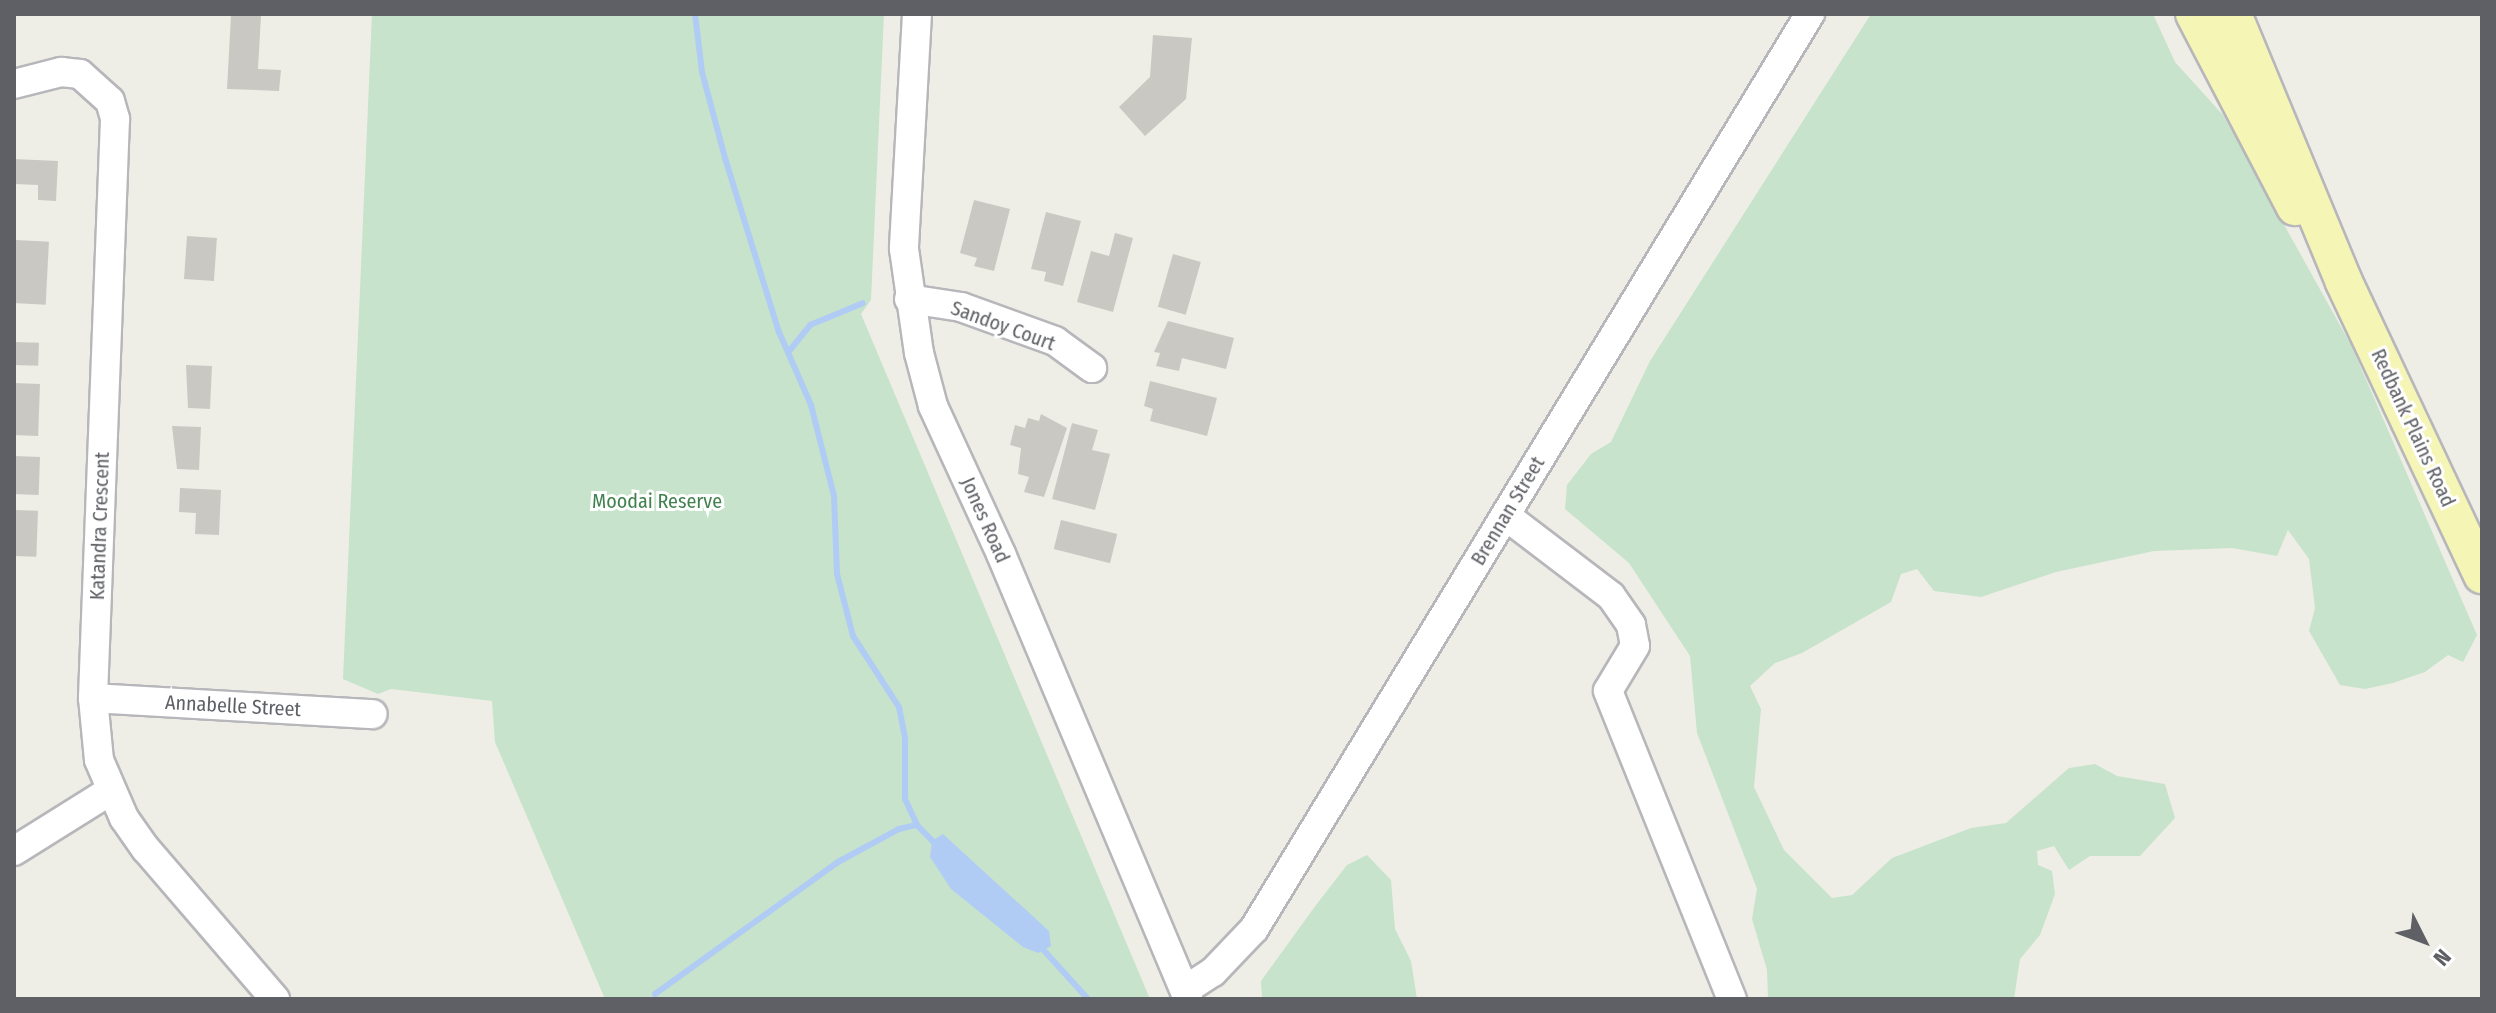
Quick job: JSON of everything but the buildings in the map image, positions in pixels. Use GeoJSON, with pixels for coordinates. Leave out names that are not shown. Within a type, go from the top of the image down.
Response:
{"type":"FeatureCollection","features":[{"type":"Feature","properties":{"kind":"main road","name":"Redbank Plains Road"},"geometry":{"type":"LineString","coordinates":[[2194,14],[2285,193],[2344,282]]}},
{"type":"Feature","properties":{"kind":"main road","name":"Redbank Plains Road"},"geometry":{"type":"LineString","coordinates":[[2233,14],[2344,282],[2482,575]]}},
{"type":"Feature","properties":{"kind":"street","name":"Jones Road"},"geometry":{"type":"LineString","coordinates":[[917,14],[904,249],[909,299],[933,406],[1001,554],[1187,995]]}},
{"type":"Feature","properties":{"kind":"street","name":"Brennan Street"},"geometry":{"type":"LineString","coordinates":[[1187,995],[1254,929],[1810,14]]}},
{"type":"Feature","properties":{"kind":"street","name":"Katandra Crescent"},"geometry":{"type":"LineString","coordinates":[[14,84],[61,72],[80,74],[110,101],[115,119],[93,698],[99,760],[110,791],[146,849],[275,999]]}},
{"type":"Feature","properties":{"kind":"street","name":"Sandoy Court"},"geometry":{"type":"LineString","coordinates":[[909,299],[961,307],[1055,341],[1092,368]]}},
{"type":"Feature","properties":{"kind":"street"},"geometry":{"type":"LineString","coordinates":[[1506,516],[1611,596],[1631,625],[1635,646],[1608,691],[1732,999]]}},
{"type":"Feature","properties":{"kind":"street","name":"Annabelle Street"},"geometry":{"type":"LineString","coordinates":[[93,698],[373,714]]}},
{"type":"Feature","properties":{"kind":"street"},"geometry":{"type":"LineString","coordinates":[[14,851],[110,791]]}},
{"type":"Feature","properties":{"kind":"green space","name":"Moodai Reserve"},"geometry":{"type":"Polygon","coordinates":[[[372,14],[884,14],[871,300],[861,314],[1150,999],[605,999],[495,742],[492,701],[391,689],[378,694],[343,679],[372,14]]]}},
{"type":"Feature","properties":{"kind":"green space"},"geometry":{"type":"Polygon","coordinates":[[[1871,14],[2153,14],[2175,62],[2223,115],[2351,345],[2477,635],[2463,662],[2448,655],[2425,672],[2393,683],[2365,689],[2340,685],[2309,631],[2315,608],[2309,559],[2288,530],[2277,556],[2232,548],[2154,551],[2056,572],[1981,597],[1934,591],[1917,569],[1901,574],[1891,602],[1802,653],[1775,663],[1750,686],[1761,709],[1754,787],[1784,850],[1832,898],[1852,895],[1892,858],[1971,828],[2006,823],[2069,768],[2095,764],[2117,776],[2165,784],[2175,818],[2140,856],[2090,856],[2069,870],[2054,846],[2037,851],[2038,865],[2052,871],[2055,894],[2040,935],[2020,959],[2014,999],[1768,999],[1767,970],[1752,919],[1757,889],[1697,733],[1690,656],[1629,563],[1565,509],[1567,485],[1591,454],[1611,442],[1650,361],[1871,14]]]}},
{"type":"Feature","properties":{"kind":"green space"},"geometry":{"type":"Polygon","coordinates":[[[1367,855],[1391,880],[1395,929],[1411,961],[1417,999],[1262,999],[1261,981],[1316,905],[1347,865],[1367,855]]]}},
{"type":"Feature","properties":{"kind":"water"},"geometry":{"type":"Polygon","coordinates":[[[943,834],[1049,931],[1051,946],[1038,953],[1023,947],[951,889],[930,857],[932,841],[943,834]]]}},
{"type":"Feature","properties":{"kind":"waterway"},"geometry":{"type":"LineString","coordinates":[[695,14],[702,72],[725,158],[779,332],[811,405],[834,496],[837,574],[853,636],[899,707],[905,739],[905,799],[917,825],[937,846]]}},
{"type":"Feature","properties":{"kind":"waterway"},"geometry":{"type":"LineString","coordinates":[[790,350],[810,325],[863,303]]}},
{"type":"Feature","properties":{"kind":"waterway"},"geometry":{"type":"LineString","coordinates":[[655,994],[838,862],[899,829],[917,825]]}},
{"type":"Feature","properties":{"kind":"waterway"},"geometry":{"type":"LineString","coordinates":[[1039,945],[1088,999]]}}]}
